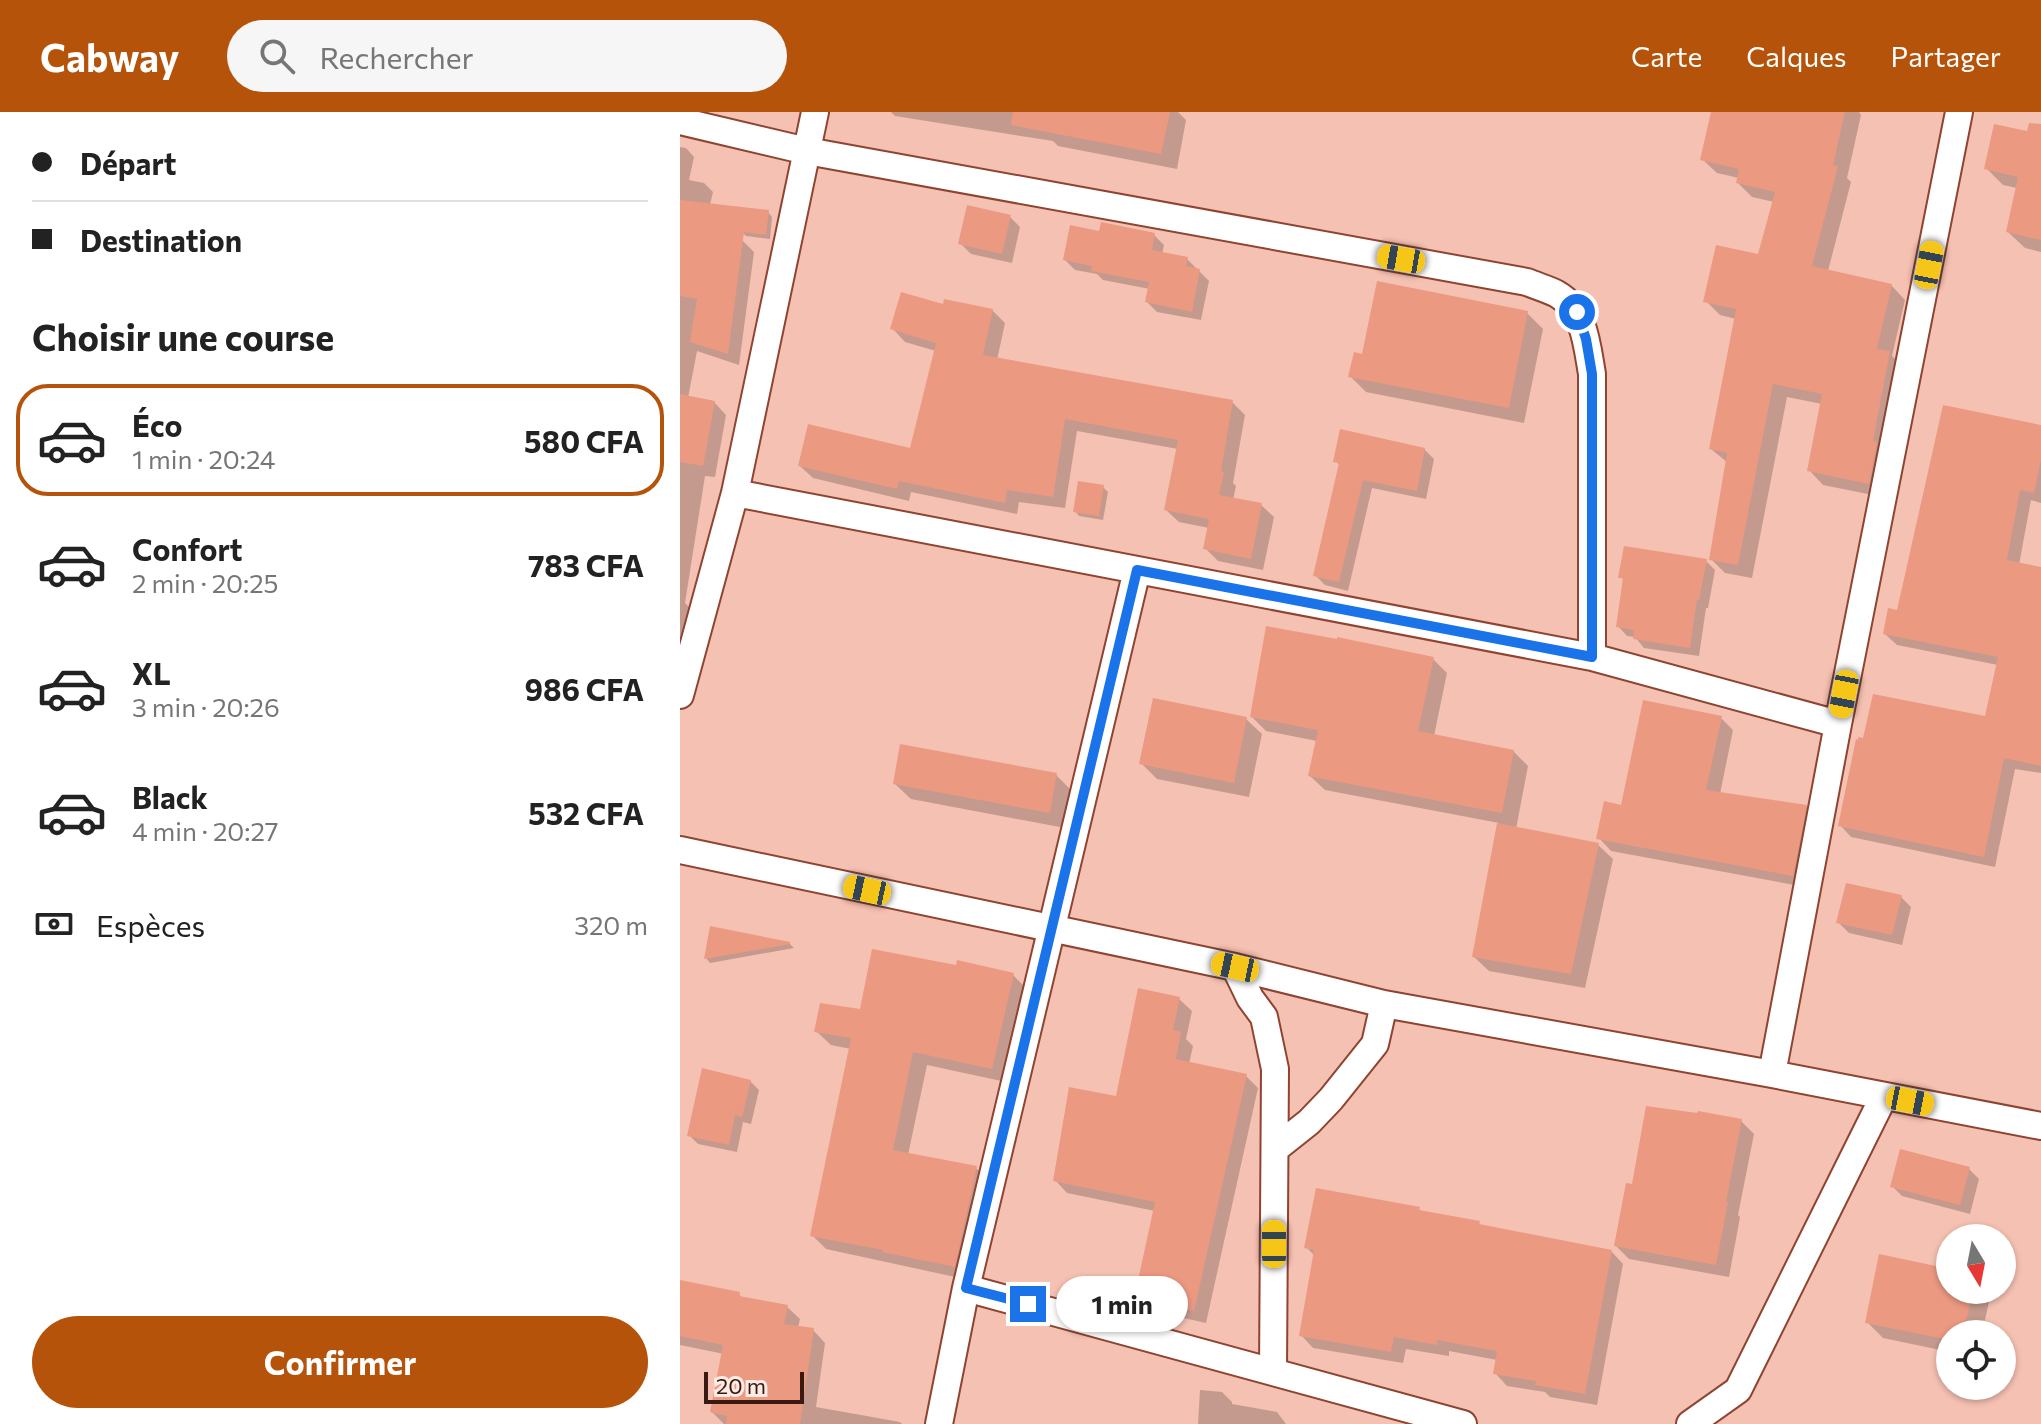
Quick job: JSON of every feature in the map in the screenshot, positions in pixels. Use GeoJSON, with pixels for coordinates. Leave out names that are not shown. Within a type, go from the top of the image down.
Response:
{"type":"FeatureCollection","features":[{"type":"Feature","properties":{"kind":"street"},"geometry":{"type":"LineString","coordinates":[[680,695],[735,493],[815,112]]}},
{"type":"Feature","properties":{"kind":"street"},"geometry":{"type":"LineString","coordinates":[[1772,1074],[1959,112]]}},
{"type":"Feature","properties":{"kind":"street"},"geometry":{"type":"LineString","coordinates":[[680,121],[807,151],[1527,282],[1559,294],[1577,312],[1592,374],[1592,657]]}},
{"type":"Feature","properties":{"kind":"street"},"geometry":{"type":"LineString","coordinates":[[735,493],[1592,657],[1838,724]]}},
{"type":"Feature","properties":{"kind":"street"},"geometry":{"type":"LineString","coordinates":[[939,1424],[966,1288],[1137,570]]}},
{"type":"Feature","properties":{"kind":"street"},"geometry":{"type":"LineString","coordinates":[[680,850],[1235,967],[1384,1004],[2041,1126]]}},
{"type":"Feature","properties":{"kind":"street"},"geometry":{"type":"LineString","coordinates":[[1235,967],[1250,998],[1264,1017],[1275,1069],[1273,1371]]}},
{"type":"Feature","properties":{"kind":"street"},"geometry":{"type":"LineString","coordinates":[[1275,1149],[1309,1122],[1331,1099],[1375,1044],[1384,1004]]}},
{"type":"Feature","properties":{"kind":"street"},"geometry":{"type":"LineString","coordinates":[[1690,1424],[1738,1390],[1884,1096]]}},
{"type":"Feature","properties":{"kind":"street"},"geometry":{"type":"LineString","coordinates":[[966,1288],[1463,1424]]}},
{"type":"Feature","properties":{"kind":"building"},"geometry":{"type":"Polygon","coordinates":[[[1013,112],[1170,112],[1161,154],[1011,125],[1013,112]]]}},
{"type":"Feature","properties":{"kind":"building"},"geometry":{"type":"Polygon","coordinates":[[[1711,112],[1845,112],[1833,165],[1838,166],[1812,266],[1892,284],[1877,349],[1890,351],[1873,441],[1877,442],[1869,484],[1807,471],[1822,394],[1773,384],[1738,565],[1709,560],[1727,453],[1709,449],[1736,309],[1703,302],[1716,245],[1758,254],[1775,192],[1736,183],[1739,169],[1700,160],[1711,112]]]}},
{"type":"Feature","properties":{"kind":"building"},"geometry":{"type":"Polygon","coordinates":[[[2029,123],[2041,124],[2041,240],[2006,232],[2018,177],[1984,169],[1994,124],[2027,131],[2029,123]]]}},
{"type":"Feature","properties":{"kind":"building"},"geometry":{"type":"Polygon","coordinates":[[[680,200],[769,210],[766,235],[744,232],[728,354],[690,342],[697,299],[680,296],[680,200]]]}},
{"type":"Feature","properties":{"kind":"building"},"geometry":{"type":"Polygon","coordinates":[[[967,205],[1011,215],[1002,254],[958,244],[967,205]]]}},
{"type":"Feature","properties":{"kind":"building"},"geometry":{"type":"Polygon","coordinates":[[[1101,222],[1155,233],[1152,250],[1188,257],[1186,266],[1200,269],[1192,312],[1145,302],[1149,282],[1091,271],[1092,266],[1063,260],[1070,225],[1099,231],[1101,222]]]}},
{"type":"Feature","properties":{"kind":"building"},"geometry":{"type":"Polygon","coordinates":[[[1377,281],[1528,311],[1509,408],[1348,377],[1354,352],[1362,354],[1377,281]]]}},
{"type":"Feature","properties":{"kind":"building"},"geometry":{"type":"Polygon","coordinates":[[[901,292],[943,304],[944,299],[993,309],[983,355],[1233,400],[1219,495],[1262,503],[1251,559],[1203,549],[1209,519],[1164,510],[1178,440],[1065,419],[1053,497],[1007,490],[1005,503],[899,481],[897,489],[798,466],[808,424],[910,448],[936,343],[890,329],[901,292]]]}},
{"type":"Feature","properties":{"kind":"building"},"geometry":{"type":"Polygon","coordinates":[[[680,394],[715,401],[703,466],[680,462],[680,394]]]}},
{"type":"Feature","properties":{"kind":"building"},"geometry":{"type":"Polygon","coordinates":[[[1943,405],[2041,425],[2041,460],[2034,493],[2020,490],[2007,560],[2041,567],[2041,766],[2004,758],[1984,857],[1838,826],[1856,739],[1863,738],[1873,694],[1985,716],[1998,657],[1883,634],[1888,608],[1897,610],[1943,405]]]}},
{"type":"Feature","properties":{"kind":"building"},"geometry":{"type":"Polygon","coordinates":[[[1340,429],[1425,448],[1417,491],[1363,480],[1339,582],[1313,576],[1339,463],[1333,462],[1340,429]]]}},
{"type":"Feature","properties":{"kind":"building"},"geometry":{"type":"Polygon","coordinates":[[[1078,481],[1104,485],[1099,516],[1073,512],[1078,481]]]}},
{"type":"Feature","properties":{"kind":"building"},"geometry":{"type":"Polygon","coordinates":[[[1624,546],[1707,559],[1690,648],[1633,639],[1634,630],[1616,627],[1623,578],[1618,578],[1624,546]]]}},
{"type":"Feature","properties":{"kind":"building"},"geometry":{"type":"Polygon","coordinates":[[[1266,626],[1434,657],[1418,731],[1514,750],[1502,813],[1308,776],[1318,730],[1250,717],[1266,626]]]}},
{"type":"Feature","properties":{"kind":"building"},"geometry":{"type":"Polygon","coordinates":[[[1153,698],[1247,717],[1234,783],[1139,764],[1153,698]]]}},
{"type":"Feature","properties":{"kind":"building"},"geometry":{"type":"Polygon","coordinates":[[[1643,700],[1722,716],[1706,790],[1807,805],[1793,876],[1596,839],[1604,801],[1621,805],[1643,700]]]}},
{"type":"Feature","properties":{"kind":"building"},"geometry":{"type":"Polygon","coordinates":[[[900,744],[1057,773],[1050,813],[893,784],[900,744]]]}},
{"type":"Feature","properties":{"kind":"building"},"geometry":{"type":"Polygon","coordinates":[[[1497,823],[1599,843],[1571,974],[1472,957],[1497,823]]]}},
{"type":"Feature","properties":{"kind":"building"},"geometry":{"type":"Polygon","coordinates":[[[1846,883],[1902,895],[1892,935],[1836,923],[1846,883]]]}},
{"type":"Feature","properties":{"kind":"building"},"geometry":{"type":"Polygon","coordinates":[[[710,926],[790,942],[790,944],[704,959],[710,926]]]}},
{"type":"Feature","properties":{"kind":"building"},"geometry":{"type":"Polygon","coordinates":[[[872,949],[956,965],[957,960],[1014,973],[992,1069],[913,1052],[893,1150],[977,1166],[955,1267],[810,1236],[851,1038],[814,1032],[820,1003],[860,1009],[872,949]]]}},
{"type":"Feature","properties":{"kind":"building"},"geometry":{"type":"Polygon","coordinates":[[[1138,988],[1180,997],[1173,1030],[1181,1032],[1176,1059],[1247,1074],[1194,1311],[1134,1299],[1155,1202],[1053,1181],[1069,1087],[1116,1096],[1138,988]]]}},
{"type":"Feature","properties":{"kind":"building"},"geometry":{"type":"Polygon","coordinates":[[[702,1068],[751,1080],[742,1117],[735,1115],[729,1145],[687,1136],[702,1068]]]}},
{"type":"Feature","properties":{"kind":"building"},"geometry":{"type":"Polygon","coordinates":[[[1646,1106],[1742,1119],[1716,1265],[1614,1246],[1626,1183],[1632,1184],[1646,1106]]]}},
{"type":"Feature","properties":{"kind":"building"},"geometry":{"type":"Polygon","coordinates":[[[1900,1149],[1970,1167],[1960,1205],[1890,1187],[1900,1149]]]}},
{"type":"Feature","properties":{"kind":"building"},"geometry":{"type":"Polygon","coordinates":[[[1316,1188],[1420,1207],[1419,1210],[1480,1221],[1479,1224],[1612,1250],[1585,1394],[1493,1374],[1497,1351],[1437,1340],[1437,1345],[1394,1337],[1391,1352],[1299,1336],[1314,1250],[1304,1248],[1316,1188]]]}},
{"type":"Feature","properties":{"kind":"building"},"geometry":{"type":"Polygon","coordinates":[[[1879,1254],[1936,1266],[1936,1304],[1970,1304],[1966,1320],[1936,1320],[1936,1337],[1865,1323],[1879,1254]]]}},
{"type":"Feature","properties":{"kind":"building"},"geometry":{"type":"Polygon","coordinates":[[[680,1280],[788,1305],[784,1324],[814,1328],[800,1424],[726,1424],[727,1416],[710,1412],[723,1345],[680,1336],[680,1280]]]}},
{"type":"Feature","properties":{"kind":"route"},"geometry":{"type":"LineString","coordinates":[[1028,1304],[966,1288],[1137,570],[1592,657],[1592,374],[1577,312]]}}]}
